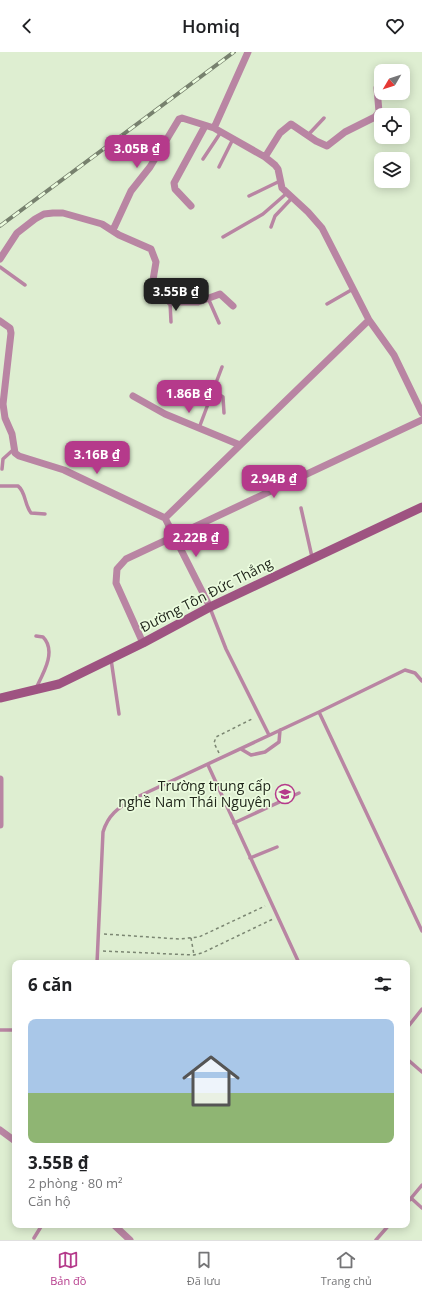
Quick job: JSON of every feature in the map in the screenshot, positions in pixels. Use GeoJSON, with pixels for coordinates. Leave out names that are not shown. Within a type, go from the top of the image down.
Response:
{"type":"FeatureCollection","features":[{"type":"Feature","properties":{"kind":"main road","name":"Đường Tôn Đức Thắng"},"geometry":{"type":"LineString","coordinates":[[0,698],[59,684],[143,643],[210,607],[422,507]]}},
{"type":"Feature","properties":{"kind":"street"},"geometry":{"type":"LineString","coordinates":[[214,128],[248,52]]}},
{"type":"Feature","properties":{"kind":"street"},"geometry":{"type":"LineString","coordinates":[[265,157],[280,133],[289,125],[293,124],[327,146],[345,132],[375,117],[379,112],[378,100]]}},
{"type":"Feature","properties":{"kind":"street"},"geometry":{"type":"LineString","coordinates":[[113,230],[128,197],[150,167],[176,121],[182,118],[214,128],[265,157],[278,169],[280,181],[289,195],[308,212],[322,228],[369,320],[394,355],[422,413]]}},
{"type":"Feature","properties":{"kind":"street"},"geometry":{"type":"LineString","coordinates":[[191,206],[176,189],[174,183],[205,126]]}},
{"type":"Feature","properties":{"kind":"street"},"geometry":{"type":"LineString","coordinates":[[0,259],[17,233],[35,219],[44,214],[63,213],[102,224],[119,235],[151,249],[156,262],[153,280],[167,286],[170,302],[198,302],[220,294],[233,306]]}},
{"type":"Feature","properties":{"kind":"street"},"geometry":{"type":"LineString","coordinates":[[165,518],[369,320]]}},
{"type":"Feature","properties":{"kind":"street"},"geometry":{"type":"LineString","coordinates":[[0,321],[10,328],[11,333],[3,404],[5,418],[12,434],[15,453],[18,456],[64,470],[165,518],[210,607]]}},
{"type":"Feature","properties":{"kind":"street"},"geometry":{"type":"LineString","coordinates":[[133,396],[158,410],[240,445]]}},
{"type":"Feature","properties":{"kind":"street"},"geometry":{"type":"LineString","coordinates":[[143,643],[116,583],[115,575],[117,569],[126,559],[174,535],[422,420]]}},
{"type":"Feature","properties":{"kind":"street"},"geometry":{"type":"LineString","coordinates":[[0,779],[0,825]]}},
{"type":"Feature","properties":{"kind":"street"},"geometry":{"type":"LineString","coordinates":[[0,1130],[12,1139]]}},
{"type":"Feature","properties":{"kind":"street"},"geometry":{"type":"LineString","coordinates":[[117,1228],[128,1239]]}},
{"type":"Feature","properties":{"kind":"lane"},"geometry":{"type":"LineString","coordinates":[[308,135],[324,118]]}},
{"type":"Feature","properties":{"kind":"lane"},"geometry":{"type":"LineString","coordinates":[[203,159],[221,132]]}},
{"type":"Feature","properties":{"kind":"lane"},"geometry":{"type":"LineString","coordinates":[[219,167],[233,139]]}},
{"type":"Feature","properties":{"kind":"lane"},"geometry":{"type":"LineString","coordinates":[[249,196],[280,181]]}},
{"type":"Feature","properties":{"kind":"lane"},"geometry":{"type":"LineString","coordinates":[[271,227],[275,216],[289,195]]}},
{"type":"Feature","properties":{"kind":"lane"},"geometry":{"type":"LineString","coordinates":[[223,237],[263,214],[289,195]]}},
{"type":"Feature","properties":{"kind":"lane"},"geometry":{"type":"LineString","coordinates":[[0,267],[25,285]]}},
{"type":"Feature","properties":{"kind":"lane"},"geometry":{"type":"LineString","coordinates":[[327,304],[353,289]]}},
{"type":"Feature","properties":{"kind":"lane"},"geometry":{"type":"LineString","coordinates":[[208,298],[219,322]]}},
{"type":"Feature","properties":{"kind":"lane"},"geometry":{"type":"LineString","coordinates":[[170,302],[171,322]]}},
{"type":"Feature","properties":{"kind":"lane"},"geometry":{"type":"LineString","coordinates":[[199,428],[212,390],[222,367]]}},
{"type":"Feature","properties":{"kind":"lane"},"geometry":{"type":"LineString","coordinates":[[212,390],[223,397],[224,413]]}},
{"type":"Feature","properties":{"kind":"lane"},"geometry":{"type":"LineString","coordinates":[[2,469],[3,459],[14,449]]}},
{"type":"Feature","properties":{"kind":"lane"},"geometry":{"type":"LineString","coordinates":[[0,486],[18,486],[23,491],[26,505],[31,513],[45,514]]}},
{"type":"Feature","properties":{"kind":"lane"},"geometry":{"type":"LineString","coordinates":[[301,508],[312,558]]}},
{"type":"Feature","properties":{"kind":"lane"},"geometry":{"type":"LineString","coordinates":[[210,607],[226,650],[269,735]]}},
{"type":"Feature","properties":{"kind":"lane"},"geometry":{"type":"LineString","coordinates":[[36,636],[43,637],[48,647],[48,662],[36,689]]}},
{"type":"Feature","properties":{"kind":"lane"},"geometry":{"type":"LineString","coordinates":[[110,658],[119,714]]}},
{"type":"Feature","properties":{"kind":"lane"},"geometry":{"type":"LineString","coordinates":[[97,960],[103,832],[109,817],[117,808],[133,799],[208,765],[405,670],[415,673],[422,681]]}},
{"type":"Feature","properties":{"kind":"lane"},"geometry":{"type":"LineString","coordinates":[[319,712],[422,931]]}},
{"type":"Feature","properties":{"kind":"lane"},"geometry":{"type":"LineString","coordinates":[[241,749],[252,756],[265,752],[280,742],[280,730]]}},
{"type":"Feature","properties":{"kind":"lane"},"geometry":{"type":"LineString","coordinates":[[208,765],[298,960]]}},
{"type":"Feature","properties":{"kind":"lane"},"geometry":{"type":"LineString","coordinates":[[234,823],[300,793]]}},
{"type":"Feature","properties":{"kind":"lane"},"geometry":{"type":"LineString","coordinates":[[250,858],[276,847]]}},
{"type":"Feature","properties":{"kind":"lane"},"geometry":{"type":"LineString","coordinates":[[410,1024],[422,1009]]}},
{"type":"Feature","properties":{"kind":"lane"},"geometry":{"type":"LineString","coordinates":[[0,1030],[12,1030]]}},
{"type":"Feature","properties":{"kind":"lane"},"geometry":{"type":"LineString","coordinates":[[410,1062],[422,1072]]}},
{"type":"Feature","properties":{"kind":"lane"},"geometry":{"type":"LineString","coordinates":[[422,1185],[411,1198],[422,1208]]}},
{"type":"Feature","properties":{"kind":"lane"},"geometry":{"type":"LineString","coordinates":[[34,1238],[40,1228]]}},
{"type":"Feature","properties":{"kind":"lane"},"geometry":{"type":"LineString","coordinates":[[376,1240],[386,1228]]}},
{"type":"Feature","properties":{"kind":"path"},"geometry":{"type":"LineString","coordinates":[[222,758],[214,743],[216,737],[259,715]]}},
{"type":"Feature","properties":{"kind":"path"},"geometry":{"type":"LineString","coordinates":[[98,934],[191,938],[199,937],[271,903]]}},
{"type":"Feature","properties":{"kind":"path"},"geometry":{"type":"LineString","coordinates":[[97,951],[194,955],[202,953],[278,917]]}},
{"type":"Feature","properties":{"kind":"path"},"geometry":{"type":"LineString","coordinates":[[191,938],[194,955]]}},
{"type":"Feature","properties":{"kind":"railway"},"geometry":{"type":"LineString","coordinates":[[0,226],[234,52]]}},
{"type":"Feature","properties":{"kind":"place","name":"Trường trung cấp nghề Nam Thái Nguyên"},"geometry":{"type":"Point","coordinates":[285,794]}}]}
